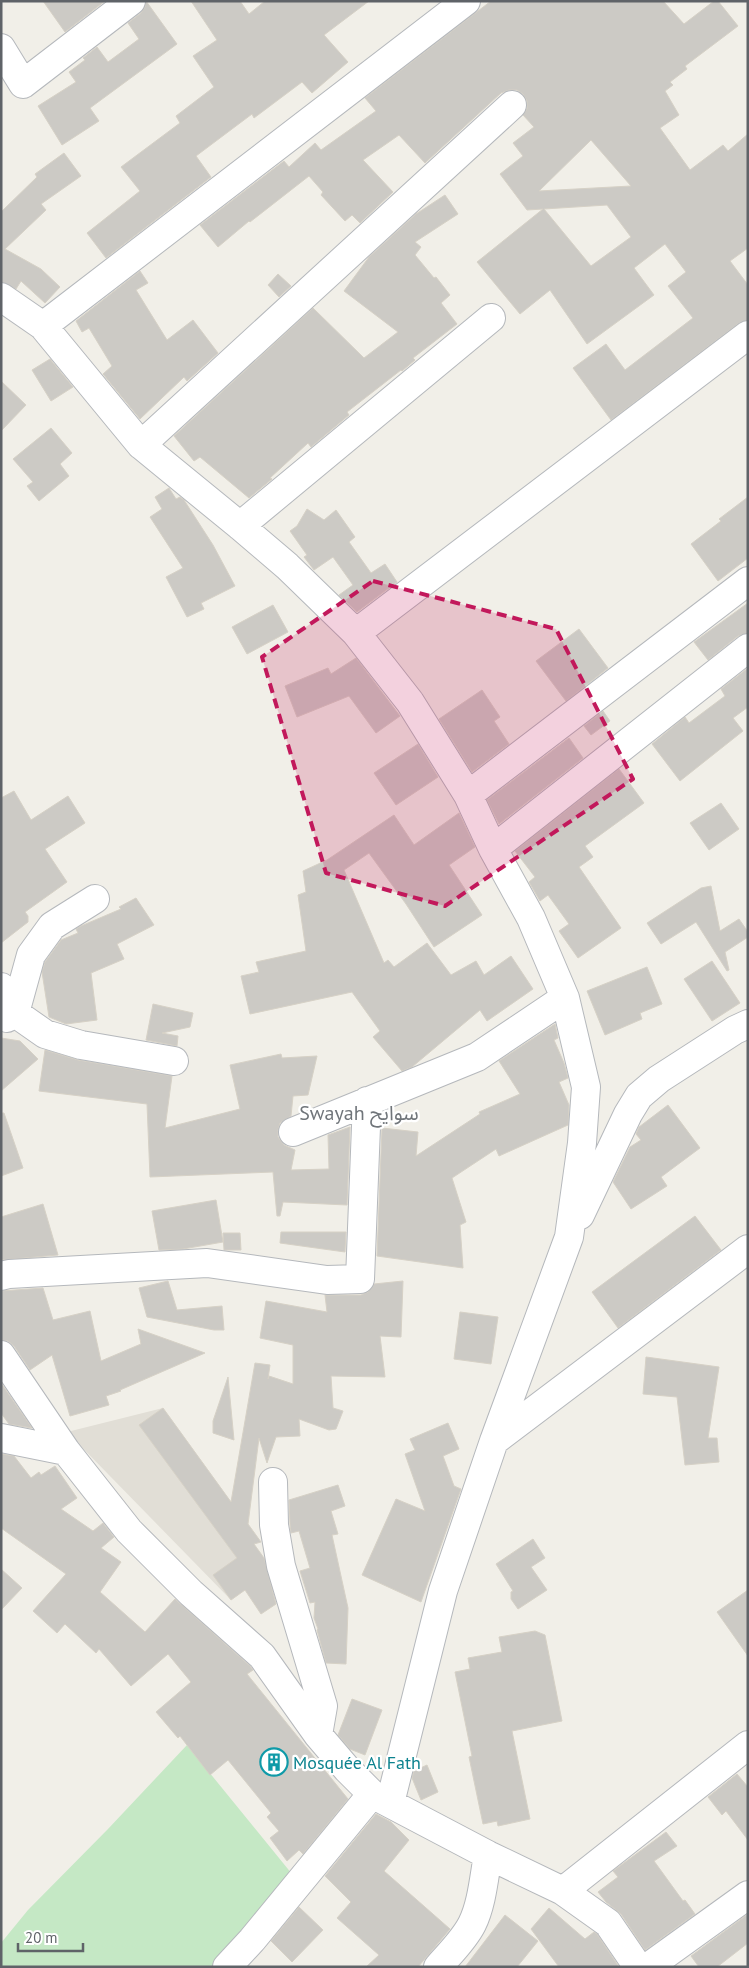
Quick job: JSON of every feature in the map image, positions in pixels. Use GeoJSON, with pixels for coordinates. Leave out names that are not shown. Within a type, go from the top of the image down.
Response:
{"type":"FeatureCollection","features":[{"type":"Feature","properties":{"kind":"street"},"geometry":{"type":"LineString","coordinates":[[1,48],[23,84],[131,1]]}},
{"type":"Feature","properties":{"kind":"street"},"geometry":{"type":"LineString","coordinates":[[43,326],[460,3]]}},
{"type":"Feature","properties":{"kind":"street"},"geometry":{"type":"LineString","coordinates":[[140,445],[512,104]]}},
{"type":"Feature","properties":{"kind":"street"},"geometry":{"type":"LineString","coordinates":[[1,297],[43,326],[140,445],[287,566],[356,633],[410,702],[468,795],[493,849],[531,918],[565,998],[586,1087],[582,1143],[569,1237]]}},
{"type":"Feature","properties":{"kind":"street"},"geometry":{"type":"LineString","coordinates":[[240,526],[491,318]]}},
{"type":"Feature","properties":{"kind":"street"},"geometry":{"type":"LineString","coordinates":[[356,633],[748,335]]}},
{"type":"Feature","properties":{"kind":"street"},"geometry":{"type":"LineString","coordinates":[[468,795],[748,581]]}},
{"type":"Feature","properties":{"kind":"street"},"geometry":{"type":"LineString","coordinates":[[493,849],[748,648]]}},
{"type":"Feature","properties":{"kind":"street"},"geometry":{"type":"LineString","coordinates":[[8,1018],[31,955],[52,926],[95,898]]}},
{"type":"Feature","properties":{"kind":"street"},"geometry":{"type":"LineString","coordinates":[[1,987],[8,1018]]}},
{"type":"Feature","properties":{"kind":"street"},"geometry":{"type":"LineString","coordinates":[[293,1132],[478,1057],[565,998]]}},
{"type":"Feature","properties":{"kind":"street"},"geometry":{"type":"LineString","coordinates":[[8,1018],[45,1034],[81,1045],[174,1061]]}},
{"type":"Feature","properties":{"kind":"street"},"geometry":{"type":"LineString","coordinates":[[227,1967],[381,1798],[443,1591],[494,1441],[569,1237],[628,1114],[639,1096],[659,1079],[735,1030],[748,1024]]}},
{"type":"Feature","properties":{"kind":"street"},"geometry":{"type":"LineString","coordinates":[[1,1276],[207,1263],[327,1280],[360,1279],[367,1101]]}},
{"type":"Feature","properties":{"kind":"street"},"geometry":{"type":"LineString","coordinates":[[494,1441],[748,1249]]}},
{"type":"Feature","properties":{"kind":"street"},"geometry":{"type":"LineString","coordinates":[[1,1355],[66,1451],[129,1531],[191,1592],[262,1656],[318,1735],[348,1769],[381,1798],[488,1855],[563,1891],[608,1923],[638,1967]]}},
{"type":"Feature","properties":{"kind":"street"},"geometry":{"type":"LineString","coordinates":[[1,1438],[66,1451]]}},
{"type":"Feature","properties":{"kind":"street"},"geometry":{"type":"LineString","coordinates":[[273,1482],[274,1524],[281,1566],[324,1706],[318,1735]]}},
{"type":"Feature","properties":{"kind":"street"},"geometry":{"type":"LineString","coordinates":[[563,1891],[748,1745]]}},
{"type":"Feature","properties":{"kind":"street"},"geometry":{"type":"LineString","coordinates":[[438,1967],[462,1941],[477,1913],[488,1855]]}},
{"type":"Feature","properties":{"kind":"street"},"geometry":{"type":"LineString","coordinates":[[648,1967],[748,1895]]}},
{"type":"Feature","properties":{"kind":"highlighted area"},"geometry":{"type":"Polygon","coordinates":[[[373,581],[556,629],[633,779],[445,906],[326,873],[262,657],[373,581]]]}},
{"type":"Feature","properties":{"kind":"shaded area"},"geometry":{"type":"Polygon","coordinates":[[[163,1408],[258,1539],[253,1543],[272,1570],[231,1600],[67,1432],[163,1408]]]}},
{"type":"Feature","properties":{"kind":"green space"},"geometry":{"type":"Polygon","coordinates":[[[187,1745],[292,1874],[213,1967],[1,1967],[1,1943],[28,1910],[187,1745]]]}},
{"type":"Feature","properties":{"kind":"building"},"geometry":{"type":"Polygon","coordinates":[[[43,1],[105,1],[65,32],[43,1]]]}},
{"type":"Feature","properties":{"kind":"building"},"geometry":{"type":"Polygon","coordinates":[[[146,1],[177,44],[90,108],[99,121],[62,145],[38,106],[76,82],[69,72],[85,60],[83,58],[97,47],[108,62],[139,39],[128,23],[141,13],[146,1]]]}},
{"type":"Feature","properties":{"kind":"building"},"geometry":{"type":"Polygon","coordinates":[[[191,1],[240,1],[249,14],[265,1],[369,1],[324,35],[348,62],[312,93],[302,82],[254,118],[252,114],[196,156],[211,177],[106,258],[87,233],[140,191],[121,167],[180,123],[176,116],[214,87],[193,56],[217,40],[191,1]]]}},
{"type":"Feature","properties":{"kind":"building"},"geometry":{"type":"Polygon","coordinates":[[[491,1],[663,1],[684,24],[714,1],[718,1],[738,26],[685,66],[687,69],[670,82],[673,85],[665,91],[679,115],[660,128],[690,170],[723,145],[728,151],[748,134],[748,248],[730,261],[748,285],[748,320],[739,323],[611,420],[573,368],[606,344],[625,370],[693,318],[668,286],[686,272],[665,244],[634,268],[654,295],[587,344],[550,290],[520,314],[477,262],[543,209],[527,210],[500,174],[523,156],[513,143],[534,127],[523,115],[527,109],[527,101],[523,94],[517,90],[501,93],[425,163],[399,135],[363,160],[393,192],[360,223],[352,215],[345,221],[321,195],[323,192],[309,176],[218,247],[200,225],[284,161],[289,167],[315,143],[321,150],[376,111],[365,98],[491,1]],[[591,140],[539,191],[631,186],[591,140]],[[607,205],[544,209],[591,266],[631,237],[607,205]]]}},
{"type":"Feature","properties":{"kind":"building"},"geometry":{"type":"Polygon","coordinates":[[[64,153],[81,176],[41,204],[46,210],[5,249],[41,269],[60,287],[45,303],[21,281],[16,289],[1,282],[1,212],[37,177],[35,174],[64,153]]]}},
{"type":"Feature","properties":{"kind":"building"},"geometry":{"type":"Polygon","coordinates":[[[445,195],[458,214],[415,242],[421,247],[415,255],[450,295],[441,303],[457,324],[413,358],[415,360],[402,371],[347,412],[349,415],[311,447],[308,443],[270,478],[272,479],[249,498],[200,457],[194,461],[174,436],[313,308],[364,358],[398,332],[344,291],[369,257],[416,214],[445,195]]]}},
{"type":"Feature","properties":{"kind":"building"},"geometry":{"type":"Polygon","coordinates":[[[140,271],[148,283],[136,290],[167,340],[193,320],[218,353],[187,381],[184,377],[140,419],[103,374],[112,366],[89,328],[82,332],[76,321],[140,271]]]}},
{"type":"Feature","properties":{"kind":"building"},"geometry":{"type":"Polygon","coordinates":[[[278,274],[291,286],[279,297],[268,285],[278,274]]]}},
{"type":"Feature","properties":{"kind":"building"},"geometry":{"type":"Polygon","coordinates":[[[50,359],[73,387],[51,401],[32,370],[50,359]]]}},
{"type":"Feature","properties":{"kind":"building"},"geometry":{"type":"Polygon","coordinates":[[[1,381],[26,405],[1,431],[1,381]]]}},
{"type":"Feature","properties":{"kind":"building"},"geometry":{"type":"Polygon","coordinates":[[[51,428],[72,453],[60,464],[69,476],[39,501],[27,486],[33,482],[13,459],[51,428]]]}},
{"type":"Feature","properties":{"kind":"building"},"geometry":{"type":"Polygon","coordinates":[[[169,488],[176,499],[180,497],[184,500],[213,545],[235,586],[201,603],[204,609],[187,617],[166,577],[183,568],[150,517],[162,509],[155,497],[169,488]]]}},
{"type":"Feature","properties":{"kind":"building"},"geometry":{"type":"Polygon","coordinates":[[[748,497],[748,558],[718,581],[691,544],[748,497]]]}},
{"type":"Feature","properties":{"kind":"building"},"geometry":{"type":"Polygon","coordinates":[[[307,509],[324,520],[336,510],[355,537],[349,542],[371,573],[385,564],[397,582],[357,612],[339,595],[353,585],[333,557],[314,570],[304,557],[307,555],[290,531],[297,526],[307,509]]]}},
{"type":"Feature","properties":{"kind":"building"},"geometry":{"type":"Polygon","coordinates":[[[748,603],[748,633],[738,636],[708,660],[694,642],[748,603]]]}},
{"type":"Feature","properties":{"kind":"building"},"geometry":{"type":"Polygon","coordinates":[[[273,605],[288,632],[247,654],[232,627],[273,605]]]}},
{"type":"Feature","properties":{"kind":"building"},"geometry":{"type":"Polygon","coordinates":[[[579,629],[608,668],[566,701],[536,661],[579,629]]]}},
{"type":"Feature","properties":{"kind":"building"},"geometry":{"type":"Polygon","coordinates":[[[356,658],[400,716],[376,733],[349,696],[297,717],[285,686],[328,668],[331,674],[356,658]]]}},
{"type":"Feature","properties":{"kind":"building"},"geometry":{"type":"Polygon","coordinates":[[[748,668],[748,707],[733,718],[743,731],[680,781],[652,744],[685,717],[689,723],[725,696],[721,689],[748,668]]]}},
{"type":"Feature","properties":{"kind":"building"},"geometry":{"type":"Polygon","coordinates":[[[482,690],[500,717],[494,721],[509,744],[472,772],[439,719],[482,690]]]}},
{"type":"Feature","properties":{"kind":"building"},"geometry":{"type":"Polygon","coordinates":[[[603,711],[610,721],[591,735],[584,726],[603,711]]]}},
{"type":"Feature","properties":{"kind":"building"},"geometry":{"type":"Polygon","coordinates":[[[569,738],[583,758],[499,824],[487,800],[569,738]]]}},
{"type":"Feature","properties":{"kind":"building"},"geometry":{"type":"Polygon","coordinates":[[[418,744],[438,777],[396,805],[374,773],[418,744]]]}},
{"type":"Feature","properties":{"kind":"building"},"geometry":{"type":"Polygon","coordinates":[[[619,769],[644,803],[585,846],[593,857],[579,867],[621,928],[578,958],[559,931],[569,924],[548,895],[540,901],[529,882],[535,877],[515,851],[619,769]]]}},
{"type":"Feature","properties":{"kind":"building"},"geometry":{"type":"Polygon","coordinates":[[[14,791],[31,820],[68,796],[85,823],[45,849],[67,882],[25,912],[28,916],[28,922],[1,943],[1,798],[14,791]]]}},
{"type":"Feature","properties":{"kind":"building"},"geometry":{"type":"Polygon","coordinates":[[[721,803],[739,829],[709,850],[690,823],[721,803]]]}},
{"type":"Feature","properties":{"kind":"building"},"geometry":{"type":"Polygon","coordinates":[[[459,813],[475,847],[449,865],[482,915],[434,947],[369,853],[344,870],[384,963],[388,960],[394,967],[427,943],[451,975],[476,961],[484,975],[511,956],[533,989],[487,1021],[480,1010],[412,1067],[402,1071],[373,1037],[380,1031],[352,992],[250,1014],[241,976],[259,972],[256,962],[306,951],[298,895],[306,892],[303,871],[327,860],[394,815],[414,845],[459,813]]]}},
{"type":"Feature","properties":{"kind":"building"},"geometry":{"type":"Polygon","coordinates":[[[711,886],[720,931],[739,919],[748,932],[748,937],[725,952],[729,970],[727,971],[696,922],[661,944],[647,923],[701,888],[711,886]]]}},
{"type":"Feature","properties":{"kind":"building"},"geometry":{"type":"Polygon","coordinates":[[[136,898],[154,925],[117,944],[124,959],[91,973],[97,1020],[66,1024],[49,1017],[42,972],[45,962],[61,940],[78,933],[76,929],[81,926],[121,909],[119,907],[136,898]]]}},
{"type":"Feature","properties":{"kind":"building"},"geometry":{"type":"Polygon","coordinates":[[[712,961],[740,1003],[712,1021],[684,979],[712,961]]]}},
{"type":"Feature","properties":{"kind":"building"},"geometry":{"type":"Polygon","coordinates":[[[647,967],[662,1004],[640,1013],[642,1019],[605,1035],[587,991],[647,967]]]}},
{"type":"Feature","properties":{"kind":"building"},"geometry":{"type":"Polygon","coordinates":[[[153,1004],[193,1013],[190,1027],[162,1033],[178,1036],[177,1046],[146,1040],[153,1004]]]}},
{"type":"Feature","properties":{"kind":"building"},"geometry":{"type":"Polygon","coordinates":[[[555,1024],[558,1038],[554,1040],[568,1078],[559,1082],[569,1105],[568,1125],[499,1156],[496,1149],[452,1178],[466,1222],[460,1225],[463,1268],[377,1256],[382,1128],[418,1132],[416,1156],[480,1114],[479,1112],[520,1094],[499,1061],[555,1024]]]}},
{"type":"Feature","properties":{"kind":"building"},"geometry":{"type":"Polygon","coordinates":[[[1,1038],[20,1041],[38,1059],[1,1091],[1,1038]]]}},
{"type":"Feature","properties":{"kind":"building"},"geometry":{"type":"Polygon","coordinates":[[[45,1050],[78,1060],[172,1076],[165,1128],[240,1109],[230,1065],[281,1054],[282,1058],[317,1056],[308,1095],[293,1096],[291,1116],[280,1123],[278,1137],[284,1145],[295,1150],[291,1170],[329,1169],[328,1135],[350,1127],[347,1205],[283,1202],[280,1216],[277,1216],[273,1172],[150,1177],[147,1104],[39,1091],[45,1050]]]}},
{"type":"Feature","properties":{"kind":"building"},"geometry":{"type":"Polygon","coordinates":[[[668,1105],[700,1148],[661,1177],[667,1186],[631,1209],[613,1182],[630,1147],[641,1140],[636,1134],[639,1127],[668,1105]]]}},
{"type":"Feature","properties":{"kind":"building"},"geometry":{"type":"Polygon","coordinates":[[[1,1113],[4,1113],[23,1168],[1,1176],[1,1113]]]}},
{"type":"Feature","properties":{"kind":"building"},"geometry":{"type":"Polygon","coordinates":[[[216,1200],[223,1242],[183,1249],[159,1250],[152,1211],[216,1200]]]}},
{"type":"Feature","properties":{"kind":"building"},"geometry":{"type":"Polygon","coordinates":[[[43,1204],[58,1255],[1,1260],[1,1217],[43,1204]]]}},
{"type":"Feature","properties":{"kind":"building"},"geometry":{"type":"Polygon","coordinates":[[[695,1216],[721,1250],[618,1328],[592,1292],[695,1216]]]}},
{"type":"Feature","properties":{"kind":"building"},"geometry":{"type":"Polygon","coordinates":[[[281,1232],[346,1232],[345,1252],[280,1243],[281,1232]]]}},
{"type":"Feature","properties":{"kind":"building"},"geometry":{"type":"Polygon","coordinates":[[[223,1233],[240,1233],[241,1250],[224,1250],[223,1233]]]}},
{"type":"Feature","properties":{"kind":"building"},"geometry":{"type":"Polygon","coordinates":[[[168,1281],[177,1310],[222,1306],[224,1330],[214,1330],[147,1317],[139,1288],[168,1281]]]}},
{"type":"Feature","properties":{"kind":"building"},"geometry":{"type":"Polygon","coordinates":[[[403,1281],[401,1337],[380,1336],[385,1377],[331,1376],[333,1408],[343,1411],[336,1429],[329,1430],[299,1419],[300,1436],[276,1437],[267,1463],[259,1438],[248,1524],[261,1542],[254,1544],[264,1558],[276,1604],[261,1614],[245,1590],[231,1600],[213,1575],[237,1558],[139,1425],[163,1408],[231,1502],[255,1363],[270,1365],[268,1379],[269,1376],[293,1384],[293,1345],[260,1338],[266,1301],[327,1312],[325,1295],[361,1295],[368,1292],[374,1284],[403,1281]]]}},
{"type":"Feature","properties":{"kind":"building"},"geometry":{"type":"Polygon","coordinates":[[[43,1288],[53,1320],[90,1311],[101,1361],[141,1344],[138,1329],[205,1353],[106,1396],[109,1405],[70,1416],[52,1355],[30,1370],[14,1346],[8,1341],[1,1340],[1,1291],[43,1288]]]}},
{"type":"Feature","properties":{"kind":"building"},"geometry":{"type":"Polygon","coordinates":[[[460,1312],[498,1317],[491,1364],[454,1359],[460,1312]]]}},
{"type":"Feature","properties":{"kind":"building"},"geometry":{"type":"Polygon","coordinates":[[[646,1357],[719,1367],[708,1438],[717,1438],[719,1462],[685,1465],[677,1397],[643,1394],[646,1357]]]}},
{"type":"Feature","properties":{"kind":"building"},"geometry":{"type":"Polygon","coordinates":[[[228,1377],[234,1440],[213,1433],[213,1421],[228,1377]]]}},
{"type":"Feature","properties":{"kind":"building"},"geometry":{"type":"Polygon","coordinates":[[[1,1383],[32,1428],[9,1424],[1,1413],[1,1383]]]}},
{"type":"Feature","properties":{"kind":"building"},"geometry":{"type":"Polygon","coordinates":[[[448,1423],[459,1449],[443,1456],[454,1486],[461,1489],[421,1602],[362,1575],[396,1499],[425,1511],[405,1454],[415,1450],[410,1439],[448,1423]]]}},
{"type":"Feature","properties":{"kind":"building"},"geometry":{"type":"Polygon","coordinates":[[[1,1454],[14,1456],[31,1478],[39,1472],[41,1475],[55,1466],[77,1498],[61,1509],[93,1531],[103,1523],[114,1537],[101,1548],[121,1562],[100,1592],[145,1632],[175,1599],[250,1666],[253,1670],[247,1674],[348,1799],[303,1854],[299,1850],[287,1861],[270,1838],[279,1831],[267,1817],[271,1813],[228,1760],[210,1775],[180,1736],[178,1738],[156,1712],[191,1682],[168,1654],[131,1686],[99,1649],[96,1653],[65,1624],[57,1633],[33,1611],[66,1574],[1,1528],[1,1454]]]}},
{"type":"Feature","properties":{"kind":"building"},"geometry":{"type":"Polygon","coordinates":[[[338,1485],[345,1506],[331,1511],[338,1534],[332,1535],[348,1608],[346,1664],[326,1663],[314,1618],[315,1602],[310,1603],[300,1571],[310,1568],[299,1531],[291,1533],[290,1524],[289,1500],[338,1485]]]}},
{"type":"Feature","properties":{"kind":"building"},"geometry":{"type":"Polygon","coordinates":[[[533,1539],[545,1558],[531,1567],[547,1590],[518,1609],[511,1599],[511,1592],[513,1591],[496,1564],[533,1539]]]}},
{"type":"Feature","properties":{"kind":"building"},"geometry":{"type":"Polygon","coordinates":[[[1,1569],[22,1588],[1,1610],[1,1569]]]}},
{"type":"Feature","properties":{"kind":"building"},"geometry":{"type":"Polygon","coordinates":[[[748,1590],[748,1656],[717,1612],[748,1590]]]}},
{"type":"Feature","properties":{"kind":"building"},"geometry":{"type":"Polygon","coordinates":[[[535,1631],[545,1635],[562,1721],[512,1731],[530,1819],[498,1826],[497,1821],[483,1824],[469,1757],[472,1756],[455,1672],[470,1669],[468,1658],[502,1652],[499,1637],[535,1631]]]}},
{"type":"Feature","properties":{"kind":"building"},"geometry":{"type":"Polygon","coordinates":[[[352,1699],[382,1710],[365,1755],[350,1749],[338,1735],[352,1699]]]}},
{"type":"Feature","properties":{"kind":"building"},"geometry":{"type":"Polygon","coordinates":[[[427,1765],[438,1792],[421,1800],[412,1778],[414,1771],[427,1765]]]}},
{"type":"Feature","properties":{"kind":"building"},"geometry":{"type":"Polygon","coordinates":[[[737,1774],[748,1787],[748,1840],[726,1811],[722,1815],[708,1797],[737,1774]]]}},
{"type":"Feature","properties":{"kind":"building"},"geometry":{"type":"Polygon","coordinates":[[[376,1814],[391,1822],[409,1840],[384,1871],[450,1929],[418,1967],[366,1967],[379,1955],[337,1918],[351,1902],[325,1876],[376,1814]]]}},
{"type":"Feature","properties":{"kind":"building"},"geometry":{"type":"Polygon","coordinates":[[[666,1832],[677,1846],[654,1861],[683,1901],[685,1900],[695,1914],[645,1950],[621,1914],[606,1902],[598,1892],[618,1877],[613,1871],[666,1832]]]}},
{"type":"Feature","properties":{"kind":"building"},"geometry":{"type":"Polygon","coordinates":[[[299,1907],[323,1930],[292,1962],[271,1941],[299,1907]]]}},
{"type":"Feature","properties":{"kind":"building"},"geometry":{"type":"Polygon","coordinates":[[[549,1908],[585,1939],[594,1932],[597,1934],[619,1967],[559,1967],[531,1929],[549,1908]]]}},
{"type":"Feature","properties":{"kind":"building"},"geometry":{"type":"Polygon","coordinates":[[[748,1914],[748,1943],[717,1967],[699,1967],[691,1956],[748,1914]]]}},
{"type":"Feature","properties":{"kind":"building"},"geometry":{"type":"Polygon","coordinates":[[[505,1915],[538,1941],[517,1967],[465,1967],[505,1915]]]}},
{"type":"Feature","properties":{"kind":"place","name":"Mosquée Al Fath"},"geometry":{"type":"Point","coordinates":[274,1762]}},
{"type":"Feature","properties":{"kind":"district","name":"Swayah سوايح"},"geometry":{"type":"Point","coordinates":[359,1113]}}]}
